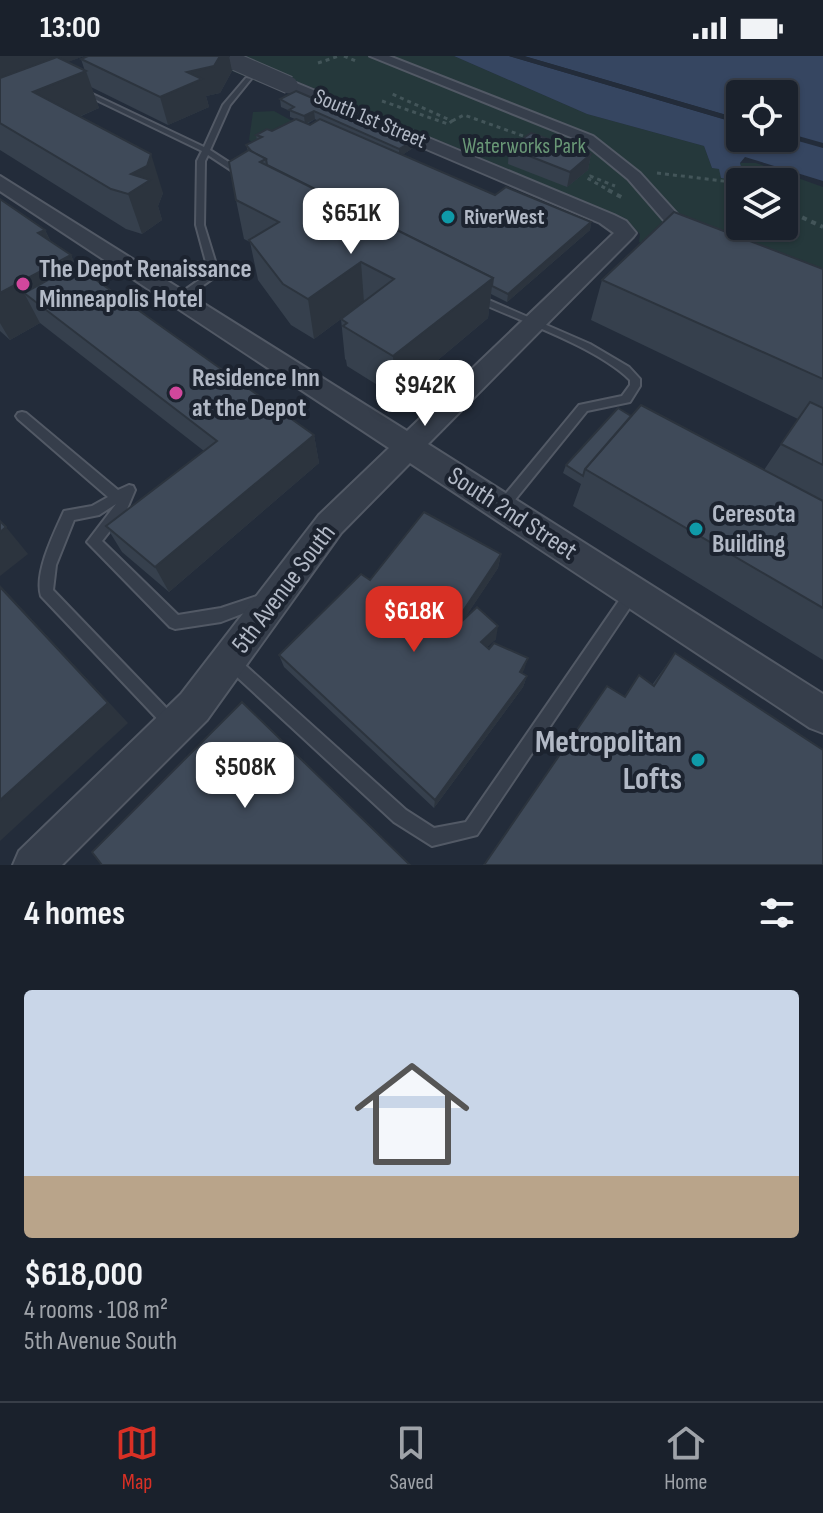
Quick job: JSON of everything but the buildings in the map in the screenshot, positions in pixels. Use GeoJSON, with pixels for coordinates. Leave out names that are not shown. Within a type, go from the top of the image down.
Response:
{"type":"FeatureCollection","features":[{"type":"Feature","properties":{"kind":"street"},"geometry":{"type":"LineString","coordinates":[[377,56],[588,139],[634,176],[673,220],[704,242]]}},
{"type":"Feature","properties":{"kind":"street","name":"South 1st Street"},"geometry":{"type":"LineString","coordinates":[[229,59],[607,219]]}},
{"type":"Feature","properties":{"kind":"street","name":"South 2nd Street"},"geometry":{"type":"LineString","coordinates":[[0,182],[823,715]]}},
{"type":"Feature","properties":{"kind":"street","name":"5th Avenue South"},"geometry":{"type":"LineString","coordinates":[[33,865],[174,727],[230,661],[330,524],[626,233],[607,219]]}},
{"type":"Feature","properties":{"kind":"lane"},"geometry":{"type":"LineString","coordinates":[[178,299],[214,274],[200,225],[201,161],[227,105],[248,79]]}},
{"type":"Feature","properties":{"kind":"lane"},"geometry":{"type":"LineString","coordinates":[[70,86],[207,151],[254,180]]}},
{"type":"Feature","properties":{"kind":"lane"},"geometry":{"type":"LineString","coordinates":[[462,290],[623,367],[631,372],[635,386],[626,399],[583,408],[502,507]]}},
{"type":"Feature","properties":{"kind":"lane"},"geometry":{"type":"LineString","coordinates":[[22,416],[117,497]]}},
{"type":"Feature","properties":{"kind":"lane"},"geometry":{"type":"LineString","coordinates":[[174,727],[46,592],[49,565],[69,515],[95,511],[129,490],[123,505],[94,542],[175,622],[221,615],[275,596]]}},
{"type":"Feature","properties":{"kind":"lane"},"geometry":{"type":"LineString","coordinates":[[230,661],[400,816],[432,837],[471,829],[633,592]]}},
{"type":"Feature","properties":{"kind":"path"},"geometry":{"type":"LineString","coordinates":[[318,63],[339,56]]}},
{"type":"Feature","properties":{"kind":"path"},"geometry":{"type":"LineString","coordinates":[[400,88],[390,93],[452,121]]}},
{"type":"Feature","properties":{"kind":"path"},"geometry":{"type":"LineString","coordinates":[[397,113],[373,100],[448,124],[464,115],[536,141]]}},
{"type":"Feature","properties":{"kind":"path"},"geometry":{"type":"LineString","coordinates":[[598,170],[587,178],[621,196],[631,205]]}},
{"type":"Feature","properties":{"kind":"path"},"geometry":{"type":"LineString","coordinates":[[652,173],[726,181]]}},
{"type":"Feature","properties":{"kind":"path"},"geometry":{"type":"LineString","coordinates":[[590,176],[614,187],[616,184],[606,174]]}},
{"type":"Feature","properties":{"kind":"path"},"geometry":{"type":"LineString","coordinates":[[798,215],[823,227]]}},
{"type":"Feature","properties":{"kind":"green space","name":"Waterworks Park"},"geometry":{"type":"Polygon","coordinates":[[[236,56],[454,56],[587,114],[704,146],[712,168],[726,169],[726,240],[798,240],[798,178],[823,187],[823,317],[639,242],[640,234],[625,218],[270,70],[260,83],[232,71],[236,56]]]}},
{"type":"Feature","properties":{"kind":"green space"},"geometry":{"type":"Polygon","coordinates":[[[274,111],[294,122],[252,142],[249,140],[253,112],[274,111]]]}},
{"type":"Feature","properties":{"kind":"green space"},"geometry":{"type":"Polygon","coordinates":[[[740,163],[756,163],[770,168],[741,168],[740,163]]]}},
{"type":"Feature","properties":{"kind":"water"},"geometry":{"type":"Polygon","coordinates":[[[454,56],[509,56],[726,120],[726,152],[798,152],[798,141],[823,148],[823,181],[798,173],[798,168],[781,168],[745,157],[740,163],[741,168],[726,168],[726,179],[721,178],[719,169],[712,168],[704,146],[587,114],[454,56]]]}},
{"type":"Feature","properties":{"kind":"water"},"geometry":{"type":"Polygon","coordinates":[[[524,56],[823,56],[823,143],[798,136],[798,80],[726,80],[726,115],[524,56]]]}},
{"type":"Feature","properties":{"kind":"pier"},"geometry":{"type":"Polygon","coordinates":[[[509,56],[524,56],[726,115],[726,120],[509,56]]]}},
{"type":"Feature","properties":{"kind":"place","name":"RiverWest"},"geometry":{"type":"Point","coordinates":[448,217]}},
{"type":"Feature","properties":{"kind":"place","name":"The Depot Renaissance Minneapolis Hotel"},"geometry":{"type":"Point","coordinates":[23,284]}},
{"type":"Feature","properties":{"kind":"place","name":"Residence Inn at the Depot"},"geometry":{"type":"Point","coordinates":[176,393]}},
{"type":"Feature","properties":{"kind":"place","name":"Ceresota Building"},"geometry":{"type":"Point","coordinates":[696,529]}},
{"type":"Feature","properties":{"kind":"place","name":"Metropolitan Lofts"},"geometry":{"type":"Point","coordinates":[698,760]}}]}
